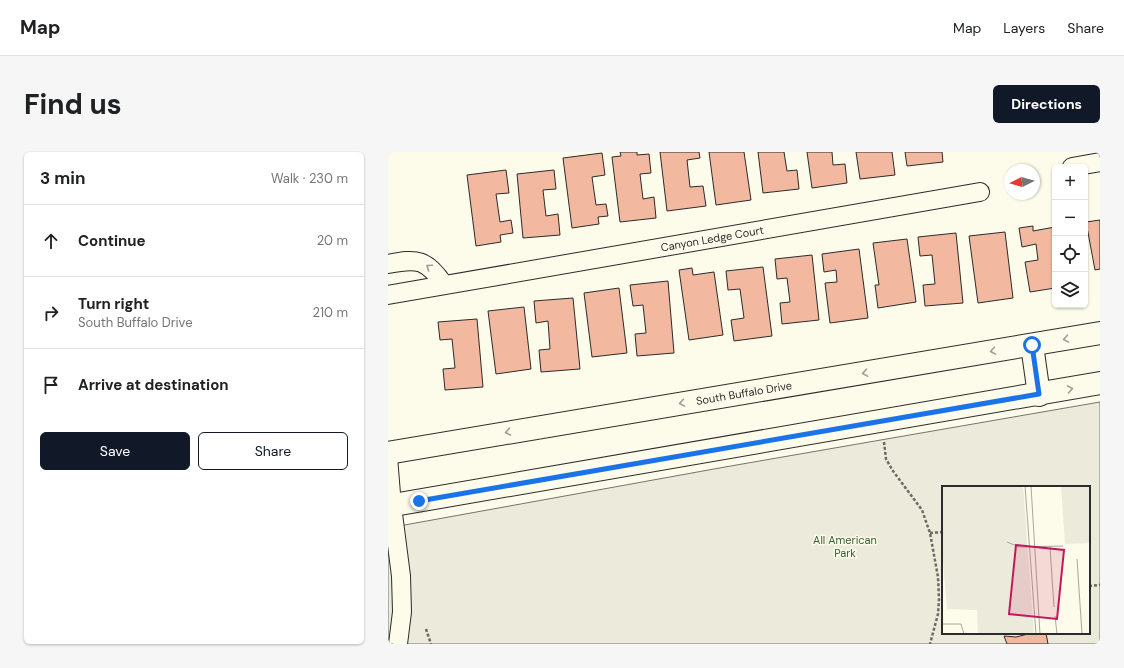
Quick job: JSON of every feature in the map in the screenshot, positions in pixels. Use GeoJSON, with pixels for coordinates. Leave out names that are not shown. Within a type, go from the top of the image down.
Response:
{"type":"FeatureCollection","features":[{"type":"Feature","properties":{"kind":"main road","name":"South Buffalo Drive"},"geometry":{"type":"LineString","coordinates":[[388,453],[1100,333]]}},
{"type":"Feature","properties":{"kind":"main road"},"geometry":{"type":"LineString","coordinates":[[1032,345],[1039,394]]}},
{"type":"Feature","properties":{"kind":"main road"},"geometry":{"type":"LineString","coordinates":[[390,506],[1100,384]]}},
{"type":"Feature","properties":{"kind":"street"},"geometry":{"type":"LineString","coordinates":[[1088,164],[1100,162]]}},
{"type":"Feature","properties":{"kind":"street","name":"Canyon Ledge Court"},"geometry":{"type":"LineString","coordinates":[[388,295],[980,192]]}},
{"type":"Feature","properties":{"kind":"street"},"geometry":{"type":"LineString","coordinates":[[388,264],[407,260],[425,264],[436,272],[444,285]]}},
{"type":"Feature","properties":{"kind":"street"},"geometry":{"type":"LineString","coordinates":[[388,457],[390,506],[401,576],[402,612],[398,644]]}},
{"type":"Feature","properties":{"kind":"path"},"geometry":{"type":"LineString","coordinates":[[883,435],[886,459],[893,471],[922,510],[930,533],[938,577],[939,599],[938,614],[930,644]]}},
{"type":"Feature","properties":{"kind":"path"},"geometry":{"type":"LineString","coordinates":[[930,533],[942,532]]}},
{"type":"Feature","properties":{"kind":"path"},"geometry":{"type":"LineString","coordinates":[[1090,586],[1100,585]]}},
{"type":"Feature","properties":{"kind":"path"},"geometry":{"type":"LineString","coordinates":[[426,630],[431,644]]}},
{"type":"Feature","properties":{"kind":"green space","name":"All American Park"},"geometry":{"type":"Polygon","coordinates":[[[1100,402],[1100,644],[388,644],[388,528],[725,467],[1100,402]]]}},
{"type":"Feature","properties":{"kind":"building"},"geometry":{"type":"Polygon","coordinates":[[[620,152],[637,152],[637,155],[649,154],[651,173],[640,174],[643,199],[654,197],[656,218],[620,222],[612,157],[621,156],[620,152]]]}},
{"type":"Feature","properties":{"kind":"building"},"geometry":{"type":"Polygon","coordinates":[[[660,152],[699,152],[700,158],[687,160],[690,187],[703,186],[706,206],[667,211],[660,152]]]}},
{"type":"Feature","properties":{"kind":"building"},"geometry":{"type":"Polygon","coordinates":[[[709,152],[744,152],[751,200],[716,205],[709,152]]]}},
{"type":"Feature","properties":{"kind":"building"},"geometry":{"type":"Polygon","coordinates":[[[758,152],[784,152],[787,171],[797,170],[799,189],[763,193],[758,152]]]}},
{"type":"Feature","properties":{"kind":"building"},"geometry":{"type":"Polygon","coordinates":[[[807,152],[832,152],[833,165],[845,164],[847,183],[812,188],[807,152]]]}},
{"type":"Feature","properties":{"kind":"building"},"geometry":{"type":"Polygon","coordinates":[[[856,152],[892,152],[895,175],[860,179],[856,152]]]}},
{"type":"Feature","properties":{"kind":"building"},"geometry":{"type":"Polygon","coordinates":[[[905,152],[942,152],[943,162],[907,166],[905,152]]]}},
{"type":"Feature","properties":{"kind":"building"},"geometry":{"type":"Polygon","coordinates":[[[602,153],[605,175],[592,177],[596,205],[606,204],[608,216],[598,217],[599,224],[572,228],[563,158],[602,153]]]}},
{"type":"Feature","properties":{"kind":"building"},"geometry":{"type":"Polygon","coordinates":[[[506,170],[509,193],[496,194],[500,222],[511,220],[513,233],[500,235],[501,242],[476,246],[467,175],[506,170]]]}},
{"type":"Feature","properties":{"kind":"building"},"geometry":{"type":"Polygon","coordinates":[[[554,170],[556,189],[543,190],[546,216],[558,214],[560,235],[523,238],[517,174],[554,170]]]}},
{"type":"Feature","properties":{"kind":"building"},"geometry":{"type":"Polygon","coordinates":[[[1100,220],[1100,269],[1095,270],[1088,233],[1088,222],[1100,220]]]}},
{"type":"Feature","properties":{"kind":"building"},"geometry":{"type":"Polygon","coordinates":[[[1033,226],[1033,231],[1052,228],[1052,288],[1030,292],[1025,262],[1038,260],[1036,244],[1022,247],[1019,228],[1033,226]]]}},
{"type":"Feature","properties":{"kind":"building"},"geometry":{"type":"Polygon","coordinates":[[[1005,232],[1013,298],[978,303],[969,236],[1005,232]]]}},
{"type":"Feature","properties":{"kind":"building"},"geometry":{"type":"Polygon","coordinates":[[[956,233],[963,303],[925,306],[923,285],[935,284],[932,255],[920,256],[918,237],[956,233]]]}},
{"type":"Feature","properties":{"kind":"building"},"geometry":{"type":"Polygon","coordinates":[[[907,239],[916,302],[878,308],[875,285],[879,285],[873,243],[907,239]]]}},
{"type":"Feature","properties":{"kind":"building"},"geometry":{"type":"Polygon","coordinates":[[[859,249],[868,318],[830,323],[825,283],[837,282],[836,270],[824,272],[822,254],[859,249]]]}},
{"type":"Feature","properties":{"kind":"building"},"geometry":{"type":"Polygon","coordinates":[[[812,255],[819,320],[782,324],[780,303],[790,302],[787,278],[777,279],[775,259],[812,255]]]}},
{"type":"Feature","properties":{"kind":"building"},"geometry":{"type":"Polygon","coordinates":[[[763,267],[772,336],[734,341],[731,320],[744,318],[740,289],[728,290],[726,271],[763,267]]]}},
{"type":"Feature","properties":{"kind":"building"},"geometry":{"type":"Polygon","coordinates":[[[692,268],[693,275],[714,272],[723,335],[689,340],[679,270],[692,268]]]}},
{"type":"Feature","properties":{"kind":"building"},"geometry":{"type":"Polygon","coordinates":[[[668,281],[674,353],[637,356],[635,334],[646,333],[643,305],[633,306],[630,285],[668,281]]]}},
{"type":"Feature","properties":{"kind":"building"},"geometry":{"type":"Polygon","coordinates":[[[619,288],[627,353],[592,357],[584,293],[619,288]]]}},
{"type":"Feature","properties":{"kind":"building"},"geometry":{"type":"Polygon","coordinates":[[[573,298],[580,369],[541,372],[539,350],[550,349],[548,321],[536,323],[534,301],[573,298]]]}},
{"type":"Feature","properties":{"kind":"building"},"geometry":{"type":"Polygon","coordinates":[[[524,307],[531,369],[496,374],[488,311],[524,307]]]}},
{"type":"Feature","properties":{"kind":"building"},"geometry":{"type":"Polygon","coordinates":[[[477,319],[483,387],[445,390],[443,369],[455,368],[452,339],[440,340],[438,322],[477,319]]]}},
{"type":"Feature","properties":{"kind":"building"},"geometry":{"type":"Polygon","coordinates":[[[1028,634],[1046,634],[1048,644],[1007,644],[1004,636],[1016,637],[1028,634]]]}},
{"type":"Feature","properties":{"kind":"route"},"geometry":{"type":"LineString","coordinates":[[419,501],[1039,394],[1032,345]]}}]}
